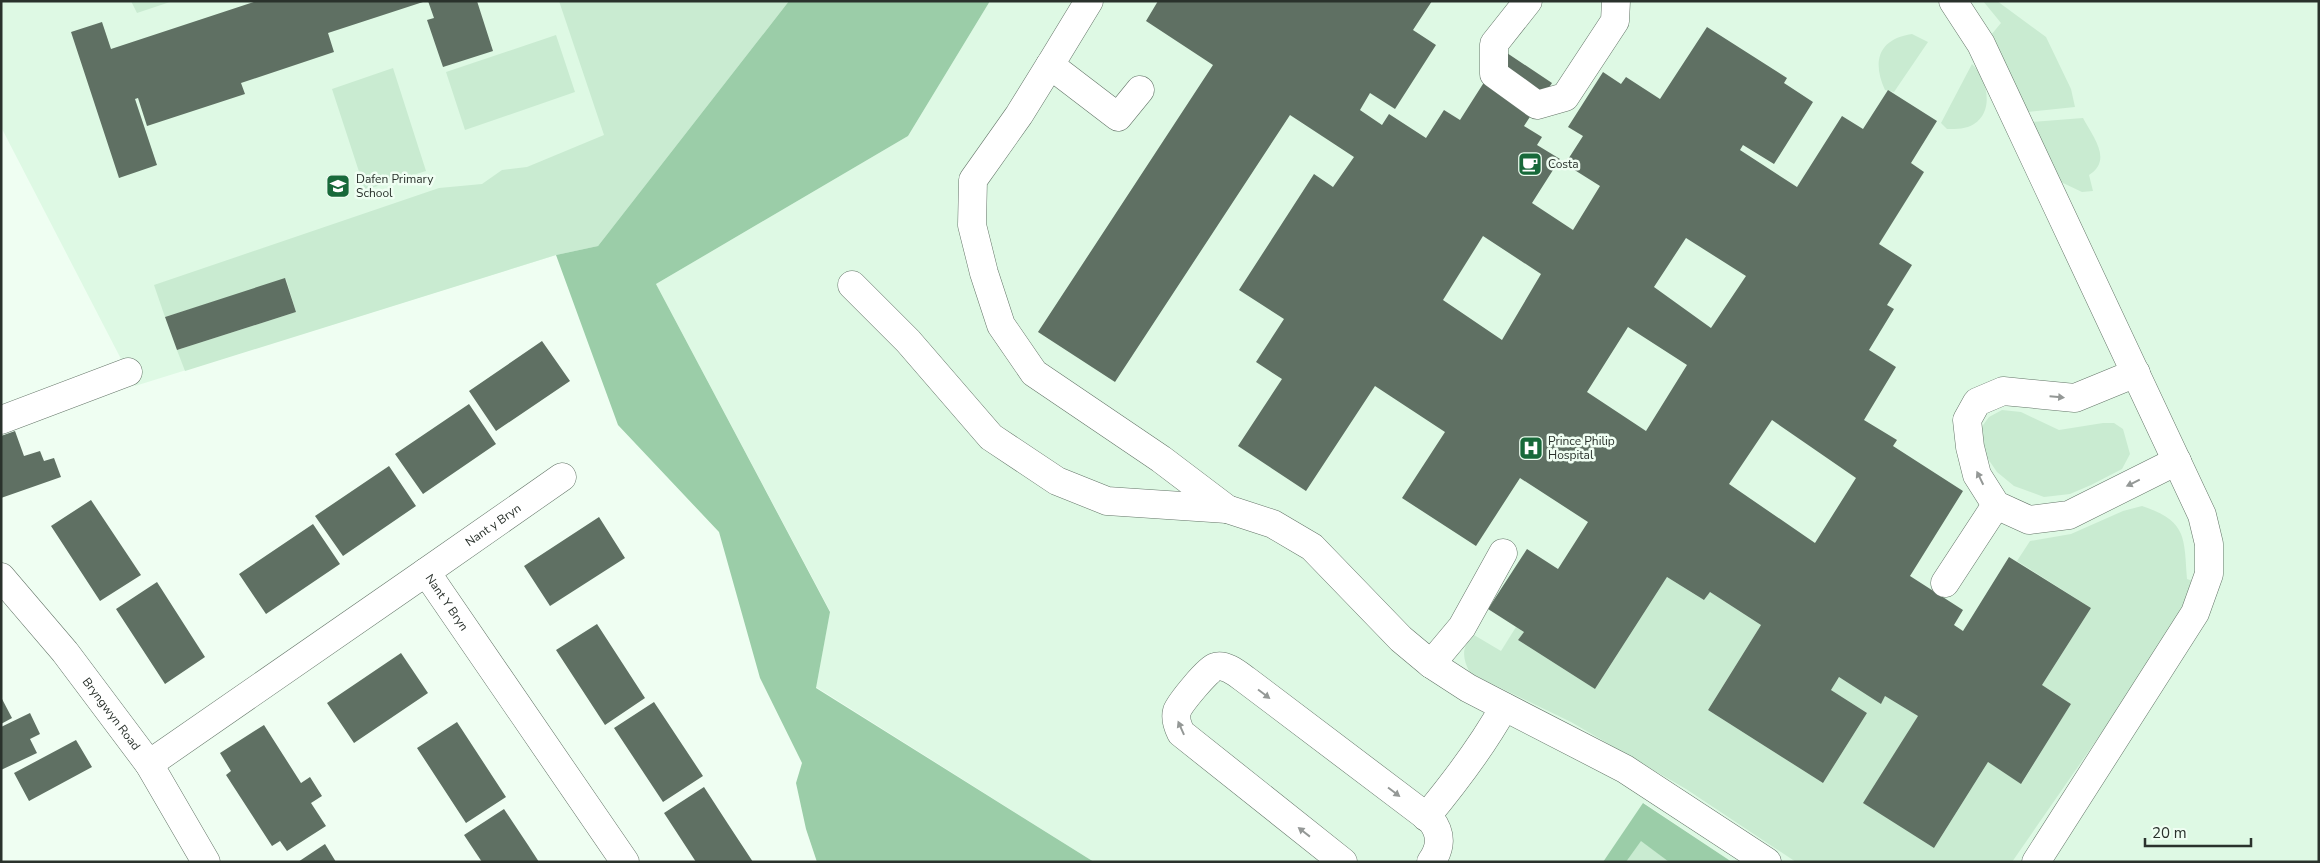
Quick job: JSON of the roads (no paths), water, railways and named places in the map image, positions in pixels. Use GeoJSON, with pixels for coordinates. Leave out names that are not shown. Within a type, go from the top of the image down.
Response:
{"type":"FeatureCollection","features":[{"type":"Feature","properties":{"kind":"street"},"geometry":{"type":"LineString","coordinates":[[1089,1],[1019,115],[973,180],[972,225],[1001,325],[1034,373],[1161,459],[1227,510]]}},
{"type":"Feature","properties":{"kind":"street"},"geometry":{"type":"LineString","coordinates":[[1528,1],[1494,44],[1494,74],[1537,105],[1565,97],[1616,22],[1616,1]]}},
{"type":"Feature","properties":{"kind":"street"},"geometry":{"type":"LineString","coordinates":[[1953,1],[1981,44],[2202,515],[2209,544],[2209,574],[2195,613],[2036,862]]}},
{"type":"Feature","properties":{"kind":"street"},"geometry":{"type":"LineString","coordinates":[[1050,65],[1118,118],[1140,90]]}},
{"type":"Feature","properties":{"kind":"street"},"geometry":{"type":"LineString","coordinates":[[852,285],[908,341],[991,437],[1057,481],[1107,502],[1227,510],[1273,524],[1312,547],[1401,639],[1431,664],[1504,707],[1624,769],[1767,862]]}},
{"type":"Feature","properties":{"kind":"street"},"geometry":{"type":"LineString","coordinates":[[1,420],[128,372]]}},
{"type":"Feature","properties":{"kind":"street"},"geometry":{"type":"LineString","coordinates":[[2136,373],[2075,398],[2003,391],[1976,402],[1967,420],[1970,447],[1977,475],[1996,505],[2029,520],[2069,515],[2176,461]]}},
{"type":"Feature","properties":{"kind":"street","name":"Nant y Bryn"},"geometry":{"type":"LineString","coordinates":[[426,572],[562,477]]}},
{"type":"Feature","properties":{"kind":"street"},"geometry":{"type":"LineString","coordinates":[[1945,583],[1996,505]]}},
{"type":"Feature","properties":{"kind":"street"},"geometry":{"type":"LineString","coordinates":[[1431,664],[1462,627],[1503,553]]}},
{"type":"Feature","properties":{"kind":"street","name":"Nant Y Bryn"},"geometry":{"type":"LineString","coordinates":[[149,764],[426,572],[625,862]]}},
{"type":"Feature","properties":{"kind":"street","name":"Bryngwyn Road"},"geometry":{"type":"LineString","coordinates":[[1,577],[65,652],[149,764],[206,862]]}},
{"type":"Feature","properties":{"kind":"street"},"geometry":{"type":"LineString","coordinates":[[1343,862],[1181,733],[1177,724],[1177,711],[1208,671],[1215,666],[1224,667],[1246,680],[1426,817],[1436,827],[1440,836],[1439,846],[1431,862]]}},
{"type":"Feature","properties":{"kind":"street"},"geometry":{"type":"LineString","coordinates":[[1426,817],[1466,769],[1487,738],[1504,707]]}},
{"type":"Feature","properties":{"kind":"place","name":"Costa"},"geometry":{"type":"Point","coordinates":[1530,164]}},
{"type":"Feature","properties":{"kind":"place","name":"Dafen Primary School"},"geometry":{"type":"Point","coordinates":[338,186]}},
{"type":"Feature","properties":{"kind":"place","name":"Prince Philip Hospital"},"geometry":{"type":"Point","coordinates":[1531,448]}}]}
